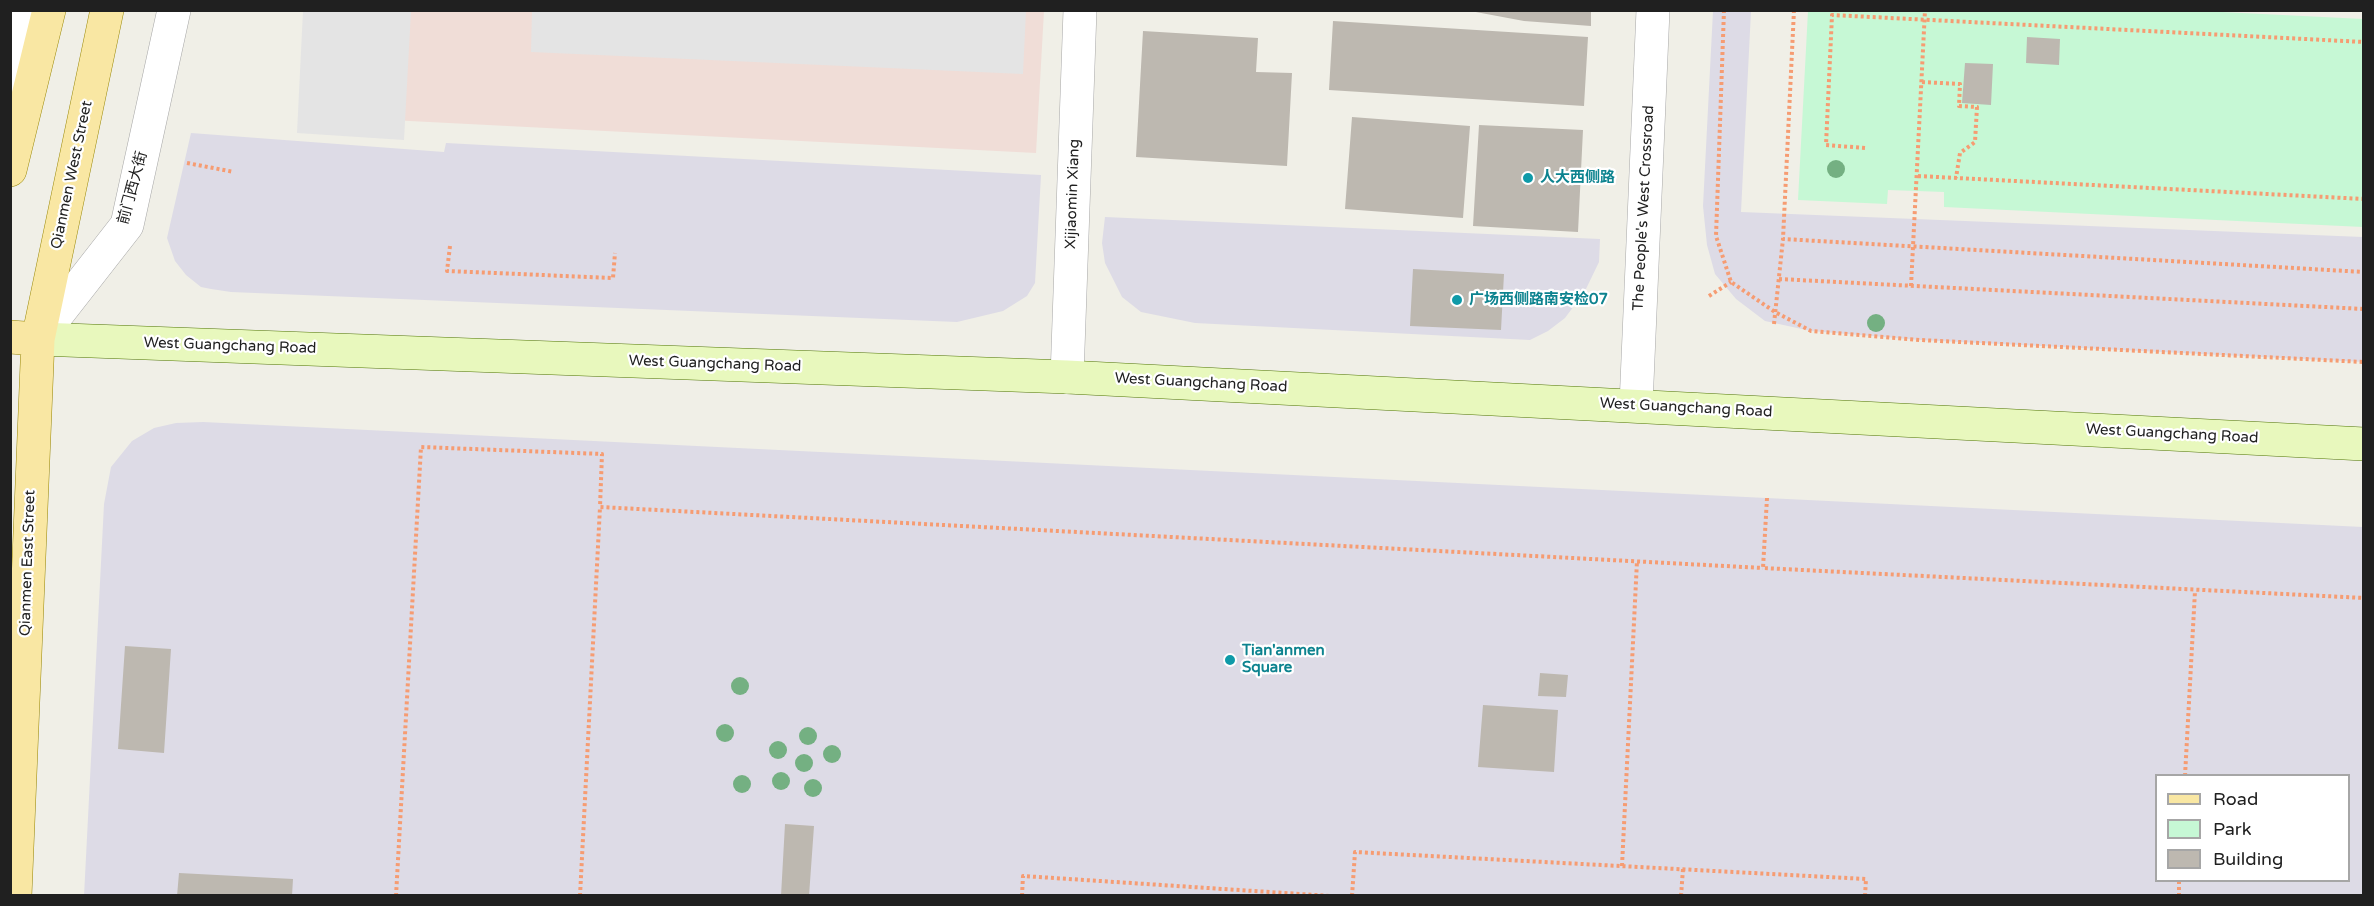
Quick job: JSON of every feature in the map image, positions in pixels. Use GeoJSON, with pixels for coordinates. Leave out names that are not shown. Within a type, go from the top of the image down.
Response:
{"type":"FeatureCollection","features":[{"type":"Feature","properties":{"kind":"main road"},"geometry":{"type":"LineString","coordinates":[[10,170],[49,10]]}},
{"type":"Feature","properties":{"kind":"main road","name":"Qianmen West Street"},"geometry":{"type":"LineString","coordinates":[[24,338],[106,10]]}},
{"type":"Feature","properties":{"kind":"main road","name":"West Guangchang Road"},"geometry":{"type":"LineString","coordinates":[[24,338],[1068,377],[2364,444]]}},
{"type":"Feature","properties":{"kind":"main road","name":"Qianmen East Street"},"geometry":{"type":"LineString","coordinates":[[15,896],[24,338]]}},
{"type":"Feature","properties":{"kind":"street"},"geometry":{"type":"LineString","coordinates":[[21,129],[22,10]]}},
{"type":"Feature","properties":{"kind":"street","name":"前门西大街"},"geometry":{"type":"LineString","coordinates":[[24,338],[127,225],[174,10]]}},
{"type":"Feature","properties":{"kind":"street","name":"Xijiaomin Xiang"},"geometry":{"type":"LineString","coordinates":[[1068,377],[1080,10]]}},
{"type":"Feature","properties":{"kind":"street","name":"The People's West Crossroad"},"geometry":{"type":"LineString","coordinates":[[1636,405],[1653,10]]}},
{"type":"Feature","properties":{"kind":"path"},"geometry":{"type":"LineString","coordinates":[[1724,10],[1716,236],[1731,282],[1775,312],[1811,331],[1920,340],[2364,362]]}},
{"type":"Feature","properties":{"kind":"path"},"geometry":{"type":"LineString","coordinates":[[1774,324],[1783,239],[1794,10]]}},
{"type":"Feature","properties":{"kind":"path"},"geometry":{"type":"LineString","coordinates":[[1911,286],[1915,246],[1925,10]]}},
{"type":"Feature","properties":{"kind":"path"},"geometry":{"type":"LineString","coordinates":[[1865,148],[1826,145],[1832,15],[2364,42]]}},
{"type":"Feature","properties":{"kind":"path"},"geometry":{"type":"LineString","coordinates":[[1922,82],[1960,84],[1959,106],[1977,107],[1975,142],[1960,153],[1956,178]]}},
{"type":"Feature","properties":{"kind":"path"},"geometry":{"type":"LineString","coordinates":[[187,163],[234,172]]}},
{"type":"Feature","properties":{"kind":"path"},"geometry":{"type":"LineString","coordinates":[[1918,176],[2364,200]]}},
{"type":"Feature","properties":{"kind":"path"},"geometry":{"type":"LineString","coordinates":[[1783,239],[2364,272]]}},
{"type":"Feature","properties":{"kind":"path"},"geometry":{"type":"LineString","coordinates":[[450,246],[447,271],[613,278],[615,253]]}},
{"type":"Feature","properties":{"kind":"path"},"geometry":{"type":"LineString","coordinates":[[1779,279],[2364,309]]}},
{"type":"Feature","properties":{"kind":"path"},"geometry":{"type":"LineString","coordinates":[[1709,296],[1731,282]]}},
{"type":"Feature","properties":{"kind":"path"},"geometry":{"type":"LineString","coordinates":[[396,896],[422,447],[602,454],[579,896]]}},
{"type":"Feature","properties":{"kind":"path"},"geometry":{"type":"LineString","coordinates":[[1763,568],[1767,498]]}},
{"type":"Feature","properties":{"kind":"path"},"geometry":{"type":"LineString","coordinates":[[600,507],[2364,598]]}},
{"type":"Feature","properties":{"kind":"path"},"geometry":{"type":"LineString","coordinates":[[1622,866],[1636,561]]}},
{"type":"Feature","properties":{"kind":"path"},"geometry":{"type":"LineString","coordinates":[[2185,774],[2195,591]]}},
{"type":"Feature","properties":{"kind":"path"},"geometry":{"type":"LineString","coordinates":[[1352,896],[1355,852],[1866,879],[1865,896]]}},
{"type":"Feature","properties":{"kind":"path"},"geometry":{"type":"LineString","coordinates":[[1682,896],[1683,869]]}},
{"type":"Feature","properties":{"kind":"path"},"geometry":{"type":"LineString","coordinates":[[1022,896],[1023,876],[1331,896]]}},
{"type":"Feature","properties":{"kind":"shaded area"},"geometry":{"type":"Polygon","coordinates":[[[303,11],[411,11],[404,140],[297,133],[303,11]]]}},
{"type":"Feature","properties":{"kind":"shaded area"},"geometry":{"type":"Polygon","coordinates":[[[395,11],[1044,11],[1036,153],[390,120],[395,11]]]}},
{"type":"Feature","properties":{"kind":"shaded area"},"geometry":{"type":"Polygon","coordinates":[[[532,11],[1026,11],[1023,74],[531,52],[532,11]]]}},
{"type":"Feature","properties":{"kind":"shaded area"},"geometry":{"type":"Polygon","coordinates":[[[1713,11],[1751,11],[1741,212],[2363,237],[2363,362],[1920,340],[1811,331],[1765,321],[1736,299],[1715,274],[1707,245],[1703,206],[1713,11]]]}},
{"type":"Feature","properties":{"kind":"shaded area"},"geometry":{"type":"Polygon","coordinates":[[[191,133],[444,152],[446,143],[1041,175],[1035,283],[1027,296],[1003,311],[957,322],[231,292],[211,289],[201,287],[186,275],[175,261],[167,238],[191,133]]]}},
{"type":"Feature","properties":{"kind":"shaded area"},"geometry":{"type":"Polygon","coordinates":[[[1105,217],[1600,239],[1599,262],[1585,291],[1565,318],[1548,331],[1530,340],[1195,323],[1141,312],[1122,297],[1105,263],[1102,243],[1105,217]]]}},
{"type":"Feature","properties":{"kind":"shaded area","name":"Tian'anmen Square"},"geometry":{"type":"Polygon","coordinates":[[[203,422],[2363,527],[2363,895],[84,896],[104,504],[111,467],[132,441],[154,428],[176,423],[203,422]]]}},
{"type":"Feature","properties":{"kind":"green space"},"geometry":{"type":"Polygon","coordinates":[[[2182,10],[2363,19],[2363,227],[1944,207],[1944,192],[1888,190],[1887,204],[1798,200],[1808,11],[2182,10]]]}},
{"type":"Feature","properties":{"kind":"building"},"geometry":{"type":"Polygon","coordinates":[[[1465,10],[1591,10],[1591,26],[1524,21],[1465,10]]]}},
{"type":"Feature","properties":{"kind":"building"},"geometry":{"type":"Polygon","coordinates":[[[1333,21],[1588,37],[1584,106],[1329,90],[1333,21]]]}},
{"type":"Feature","properties":{"kind":"building"},"geometry":{"type":"Polygon","coordinates":[[[1143,31],[1258,38],[1256,72],[1292,73],[1287,166],[1136,157],[1143,31]]]}},
{"type":"Feature","properties":{"kind":"building"},"geometry":{"type":"Polygon","coordinates":[[[2027,37],[2060,39],[2059,65],[2026,63],[2027,37]]]}},
{"type":"Feature","properties":{"kind":"building"},"geometry":{"type":"Polygon","coordinates":[[[1965,63],[1993,64],[1991,105],[1962,103],[1965,63]]]}},
{"type":"Feature","properties":{"kind":"building"},"geometry":{"type":"Polygon","coordinates":[[[1352,117],[1470,126],[1463,218],[1345,209],[1352,117]]]}},
{"type":"Feature","properties":{"kind":"building","name":"人大西侧路"},"geometry":{"type":"Polygon","coordinates":[[[1479,125],[1583,130],[1578,232],[1473,226],[1479,125]]]}},
{"type":"Feature","properties":{"kind":"building","name":"广场西侧路南安检07"},"geometry":{"type":"Polygon","coordinates":[[[1413,269],[1504,274],[1501,330],[1410,326],[1413,269]]]}},
{"type":"Feature","properties":{"kind":"building"},"geometry":{"type":"Polygon","coordinates":[[[125,646],[171,649],[164,753],[118,749],[125,646]]]}},
{"type":"Feature","properties":{"kind":"building"},"geometry":{"type":"Polygon","coordinates":[[[1540,673],[1568,675],[1566,697],[1538,696],[1540,673]]]}},
{"type":"Feature","properties":{"kind":"building"},"geometry":{"type":"Polygon","coordinates":[[[1483,705],[1558,710],[1554,772],[1478,767],[1483,705]]]}},
{"type":"Feature","properties":{"kind":"building"},"geometry":{"type":"Polygon","coordinates":[[[785,824],[814,826],[809,896],[781,896],[785,824]]]}},
{"type":"Feature","properties":{"kind":"building"},"geometry":{"type":"Polygon","coordinates":[[[179,873],[293,879],[292,896],[177,896],[179,873]]]}},
{"type":"Feature","properties":{"kind":"place","name":"人大西侧路"},"geometry":{"type":"Point","coordinates":[1528,178]}},
{"type":"Feature","properties":{"kind":"place","name":"广场西侧路南安检07"},"geometry":{"type":"Point","coordinates":[1457,300]}},
{"type":"Feature","properties":{"kind":"place","name":"Tian'anmen Square"},"geometry":{"type":"Point","coordinates":[1230,660]}}]}
